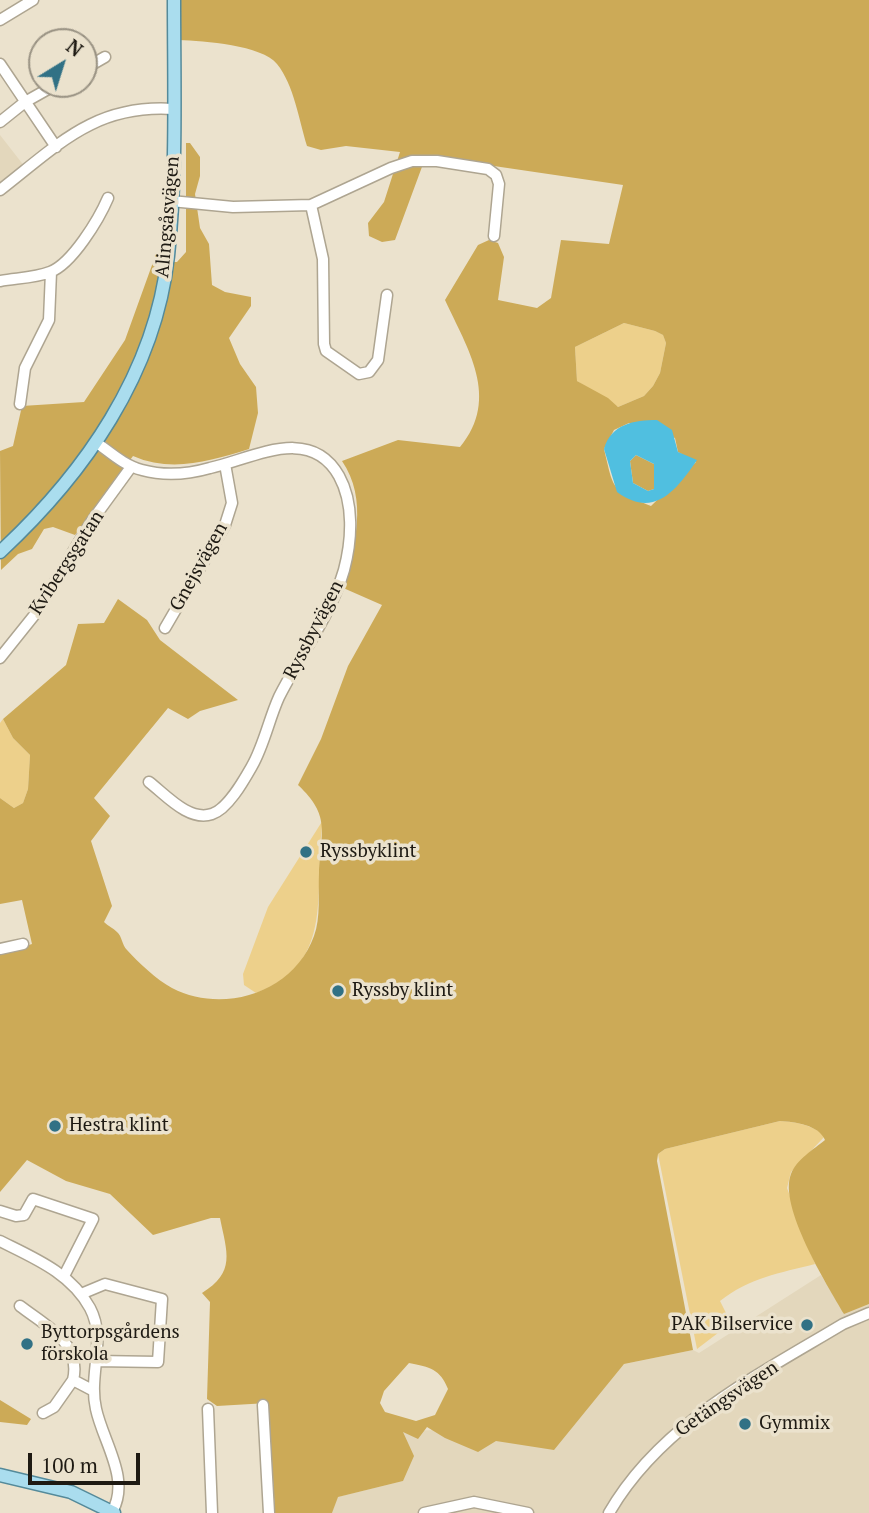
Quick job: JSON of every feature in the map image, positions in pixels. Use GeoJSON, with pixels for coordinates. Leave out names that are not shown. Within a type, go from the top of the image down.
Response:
{"type":"FeatureCollection","features":[{"type":"Feature","properties":{"kind":"main road","name":"Alingsåsvägen"},"geometry":{"type":"LineString","coordinates":[[0,552],[55,497],[97,443],[125,392],[153,322],[168,258],[174,0]]}},
{"type":"Feature","properties":{"kind":"main road"},"geometry":{"type":"LineString","coordinates":[[0,1475],[71,1492],[113,1513]]}},
{"type":"Feature","properties":{"kind":"street"},"geometry":{"type":"LineString","coordinates":[[0,20],[33,0]]}},
{"type":"Feature","properties":{"kind":"street"},"geometry":{"type":"LineString","coordinates":[[98,61],[105,57]]}},
{"type":"Feature","properties":{"kind":"street"},"geometry":{"type":"LineString","coordinates":[[0,64],[56,147]]}},
{"type":"Feature","properties":{"kind":"street"},"geometry":{"type":"LineString","coordinates":[[0,122],[32,98]]}},
{"type":"Feature","properties":{"kind":"street"},"geometry":{"type":"LineString","coordinates":[[0,190],[84,126],[123,111],[173,109]]}},
{"type":"Feature","properties":{"kind":"street"},"geometry":{"type":"LineString","coordinates":[[171,201],[210,206],[311,205],[374,174],[412,161],[437,161],[488,169],[496,175],[499,184],[494,236]]}},
{"type":"Feature","properties":{"kind":"street"},"geometry":{"type":"LineString","coordinates":[[0,281],[51,272],[90,231],[108,198]]}},
{"type":"Feature","properties":{"kind":"street"},"geometry":{"type":"LineString","coordinates":[[311,205],[323,259],[324,344],[326,351],[359,374],[369,372],[378,360],[387,295]]}},
{"type":"Feature","properties":{"kind":"street"},"geometry":{"type":"LineString","coordinates":[[20,404],[25,368],[48,320],[51,272]]}},
{"type":"Feature","properties":{"kind":"street","name":"Ryssbyvägen"},"geometry":{"type":"LineString","coordinates":[[97,443],[131,467],[181,473],[225,464],[278,448],[292,447],[312,451],[331,464],[339,476],[348,507],[350,523],[344,571],[280,695],[258,752],[241,782],[219,811],[200,817],[190,813],[149,782]]}},
{"type":"Feature","properties":{"kind":"street","name":"Gnejsvägen"},"geometry":{"type":"LineString","coordinates":[[165,628],[225,525],[232,503],[225,464]]}},
{"type":"Feature","properties":{"kind":"street","name":"Kvibergsgatan"},"geometry":{"type":"LineString","coordinates":[[0,658],[36,612],[91,522],[131,467]]}},
{"type":"Feature","properties":{"kind":"street"},"geometry":{"type":"LineString","coordinates":[[0,949],[23,944]]}},
{"type":"Feature","properties":{"kind":"street"},"geometry":{"type":"LineString","coordinates":[[0,1211],[24,1216],[33,1199],[93,1219],[64,1276]]}},
{"type":"Feature","properties":{"kind":"street"},"geometry":{"type":"LineString","coordinates":[[0,1241],[64,1276],[80,1294],[94,1318],[98,1344],[94,1391],[100,1425],[119,1479],[119,1496],[113,1513]]}},
{"type":"Feature","properties":{"kind":"street"},"geometry":{"type":"LineString","coordinates":[[80,1294],[105,1284],[162,1299],[158,1362],[96,1362]]}},
{"type":"Feature","properties":{"kind":"street"},"geometry":{"type":"LineString","coordinates":[[20,1306],[66,1342],[75,1354],[74,1380],[54,1407],[43,1413]]}},
{"type":"Feature","properties":{"kind":"street","name":"Getängsvägen"},"geometry":{"type":"LineString","coordinates":[[609,1513],[652,1455],[693,1419],[843,1324],[869,1313]]}},
{"type":"Feature","properties":{"kind":"street"},"geometry":{"type":"LineString","coordinates":[[74,1380],[94,1391]]}},
{"type":"Feature","properties":{"kind":"street"},"geometry":{"type":"LineString","coordinates":[[263,1405],[269,1513]]}},
{"type":"Feature","properties":{"kind":"street"},"geometry":{"type":"LineString","coordinates":[[208,1409],[212,1513]]}},
{"type":"Feature","properties":{"kind":"street"},"geometry":{"type":"LineString","coordinates":[[424,1513],[474,1502],[528,1513]]}},
{"type":"Feature","properties":{"kind":"shaded area"},"geometry":{"type":"Polygon","coordinates":[[[180,0],[869,0],[869,1304],[844,1314],[806,1245],[791,1205],[791,1174],[801,1159],[825,1140],[818,1131],[799,1123],[780,1121],[665,1149],[658,1154],[657,1161],[693,1350],[624,1364],[554,1450],[496,1441],[478,1452],[427,1427],[418,1439],[403,1432],[414,1456],[403,1481],[338,1497],[332,1513],[275,1513],[268,1403],[217,1406],[207,1399],[210,1302],[202,1293],[220,1277],[226,1261],[220,1218],[211,1218],[153,1235],[110,1194],[66,1181],[27,1160],[0,1192],[0,954],[32,944],[22,900],[0,904],[0,798],[14,808],[23,803],[28,789],[30,755],[13,738],[3,719],[66,665],[78,624],[104,623],[118,599],[147,620],[160,640],[238,700],[200,711],[188,719],[168,708],[94,798],[110,816],[91,841],[112,906],[104,922],[119,934],[127,950],[154,976],[172,988],[192,996],[235,998],[255,993],[291,972],[304,955],[316,929],[322,835],[320,815],[298,785],[321,739],[348,666],[382,605],[341,587],[355,540],[357,523],[355,491],[342,461],[398,440],[460,447],[472,429],[478,410],[479,392],[470,355],[445,300],[478,245],[489,240],[498,243],[504,257],[498,300],[537,308],[551,298],[561,240],[609,244],[623,185],[426,156],[395,240],[382,242],[369,236],[368,223],[384,202],[400,152],[346,146],[321,150],[307,146],[288,82],[270,58],[259,52],[232,45],[179,40],[180,0]],[[624,323],[575,347],[577,381],[608,398],[618,407],[644,396],[653,386],[660,373],[666,343],[663,335],[655,331],[624,323]],[[629,423],[614,430],[604,449],[612,481],[628,496],[651,506],[696,462],[678,452],[675,438],[629,423]],[[409,1363],[384,1391],[380,1403],[385,1412],[416,1421],[435,1415],[448,1389],[438,1373],[409,1363]]]}},
{"type":"Feature","properties":{"kind":"shaded area"},"geometry":{"type":"Polygon","coordinates":[[[0,135],[25,167],[2,186],[0,183],[0,135]]]}},
{"type":"Feature","properties":{"kind":"shaded area"},"geometry":{"type":"Polygon","coordinates":[[[186,143],[190,143],[200,157],[200,176],[195,194],[200,228],[209,244],[212,285],[225,292],[251,297],[251,306],[229,338],[240,364],[256,387],[258,413],[249,449],[220,458],[177,464],[162,464],[133,456],[75,535],[53,527],[44,529],[32,549],[18,554],[1,570],[0,451],[13,446],[22,406],[84,402],[125,340],[156,254],[163,262],[177,262],[186,252],[186,143]]]}},
{"type":"Feature","properties":{"kind":"shaded area"},"geometry":{"type":"Polygon","coordinates":[[[624,323],[655,331],[663,335],[666,343],[660,373],[653,386],[644,396],[618,407],[577,381],[575,347],[624,323]]]}},
{"type":"Feature","properties":{"kind":"shaded area"},"geometry":{"type":"Polygon","coordinates":[[[636,455],[654,464],[654,489],[648,491],[633,483],[630,461],[636,455]]]}},
{"type":"Feature","properties":{"kind":"shaded area"},"geometry":{"type":"Polygon","coordinates":[[[3,719],[13,738],[30,755],[28,789],[23,803],[14,808],[0,798],[0,723],[3,719]]]}},
{"type":"Feature","properties":{"kind":"shaded area"},"geometry":{"type":"Polygon","coordinates":[[[323,820],[319,897],[310,943],[300,963],[282,980],[256,993],[244,985],[243,974],[268,907],[323,820]]]}},
{"type":"Feature","properties":{"kind":"shaded area"},"geometry":{"type":"Polygon","coordinates":[[[780,1121],[804,1125],[825,1136],[791,1172],[787,1188],[815,1264],[777,1274],[731,1293],[720,1301],[731,1323],[697,1349],[658,1154],[665,1149],[780,1121]]]}},
{"type":"Feature","properties":{"kind":"shaded area"},"geometry":{"type":"Polygon","coordinates":[[[821,1275],[844,1313],[869,1304],[869,1513],[332,1513],[337,1497],[403,1481],[402,1431],[474,1429],[624,1364],[693,1350],[699,1353],[821,1275]]]}},
{"type":"Feature","properties":{"kind":"shaded area"},"geometry":{"type":"Polygon","coordinates":[[[0,1400],[31,1419],[27,1425],[0,1422],[0,1400]]]}},
{"type":"Feature","properties":{"kind":"water"},"geometry":{"type":"Polygon","coordinates":[[[657,420],[672,430],[678,452],[697,460],[672,491],[653,502],[642,503],[617,492],[604,449],[612,434],[624,425],[657,420]],[[636,455],[630,461],[633,483],[648,491],[654,489],[654,464],[636,455]]]}},
{"type":"Feature","properties":{"kind":"place","name":"Ryssbyklint"},"geometry":{"type":"Point","coordinates":[306,852]}},
{"type":"Feature","properties":{"kind":"place","name":"Ryssby klint"},"geometry":{"type":"Point","coordinates":[338,991]}},
{"type":"Feature","properties":{"kind":"place","name":"Hestra klint"},"geometry":{"type":"Point","coordinates":[55,1126]}},
{"type":"Feature","properties":{"kind":"place","name":"PAK Bilservice"},"geometry":{"type":"Point","coordinates":[807,1325]}},
{"type":"Feature","properties":{"kind":"place","name":"Byttorpsgårdens förskola"},"geometry":{"type":"Point","coordinates":[27,1344]}},
{"type":"Feature","properties":{"kind":"place","name":"Gymmix"},"geometry":{"type":"Point","coordinates":[745,1424]}}]}
